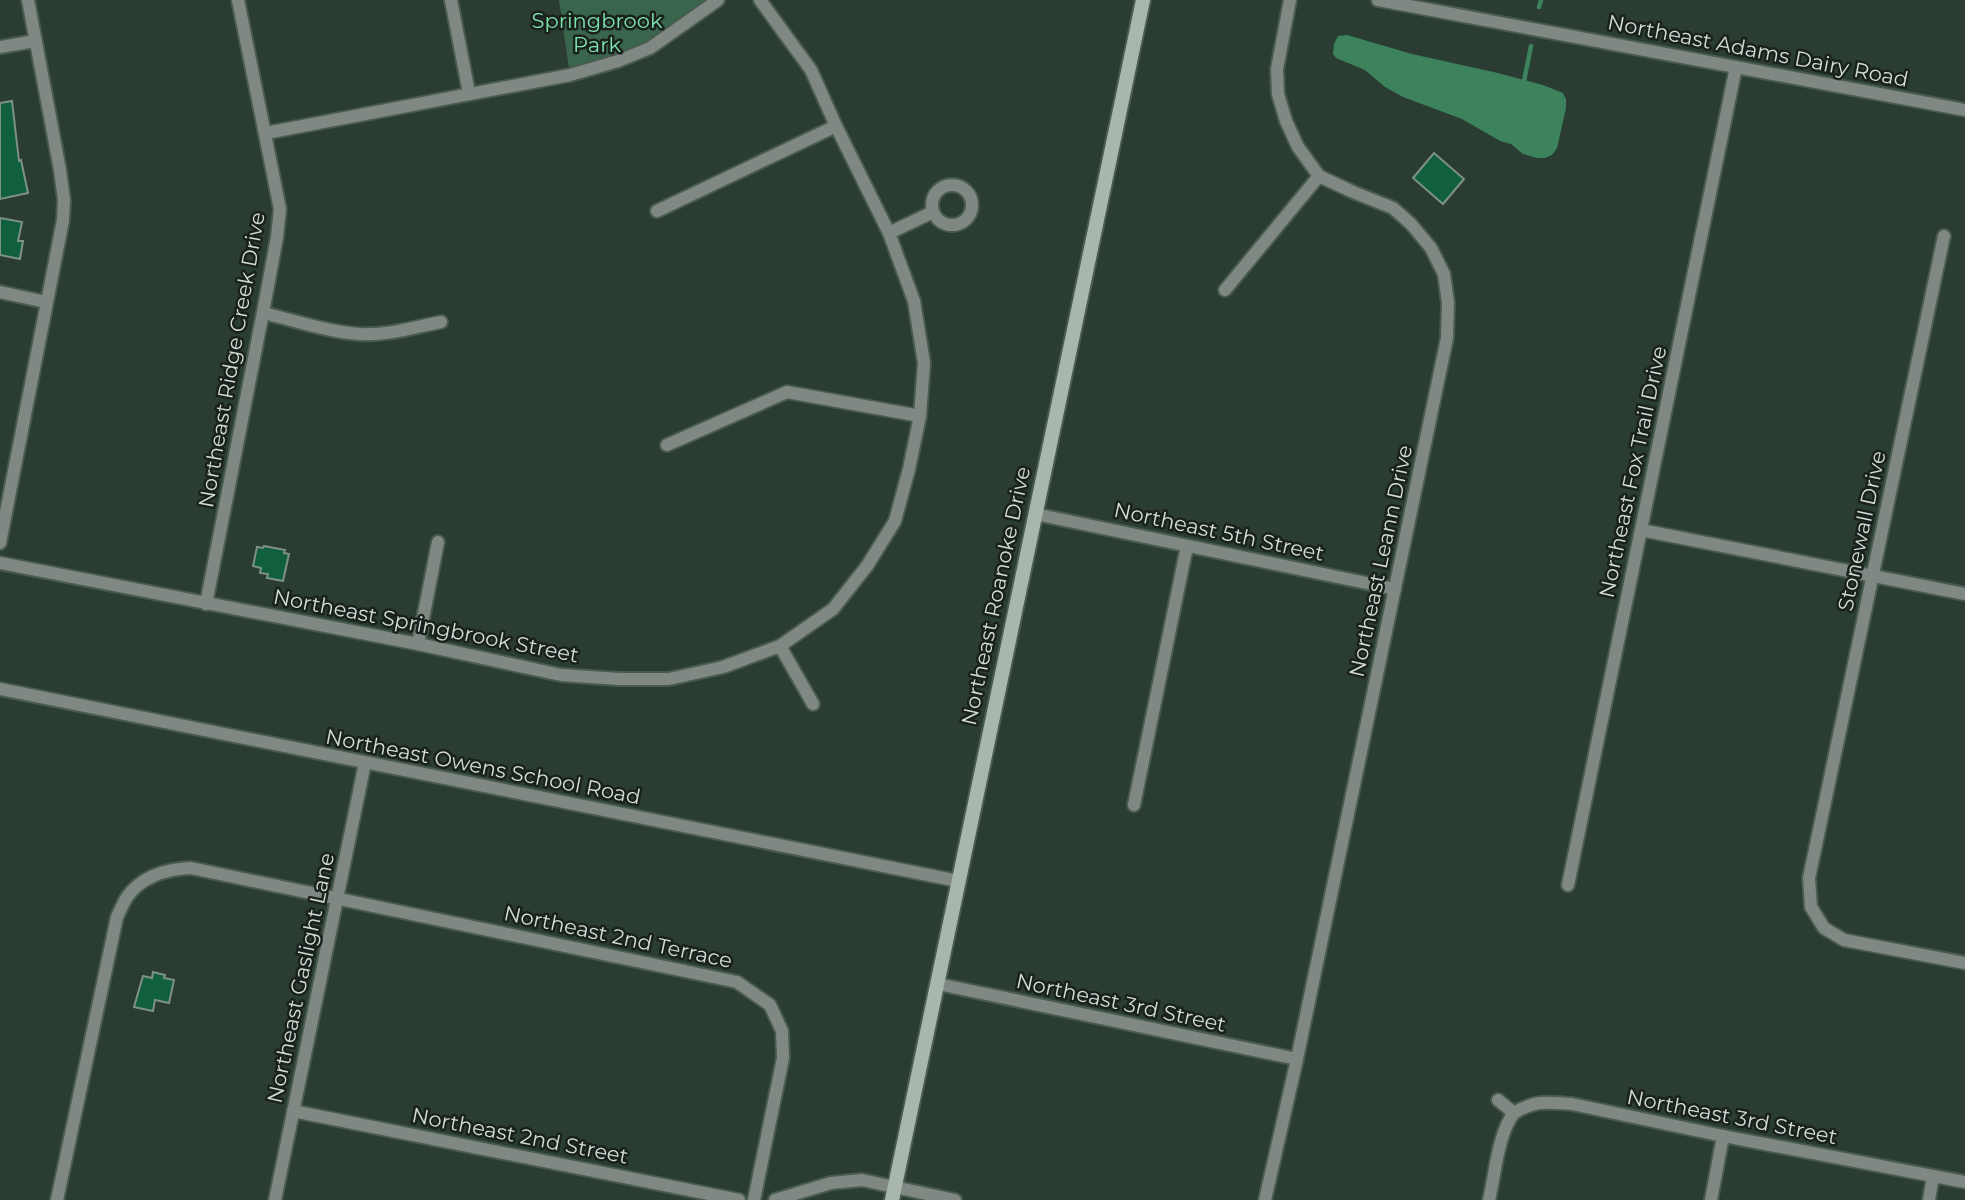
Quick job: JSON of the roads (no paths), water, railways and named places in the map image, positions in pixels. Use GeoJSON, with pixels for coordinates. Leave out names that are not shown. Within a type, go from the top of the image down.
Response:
{"type":"FeatureCollection","features":[{"type":"Feature","properties":{"kind":"street"},"geometry":{"type":"LineString","coordinates":[[0,543],[63,220],[64,200],[28,0]]}},
{"type":"Feature","properties":{"kind":"street","name":"Northeast Ridge Creek Drive"},"geometry":{"type":"LineString","coordinates":[[206,604],[263,313],[280,209],[238,0]]}},
{"type":"Feature","properties":{"kind":"street"},"geometry":{"type":"LineString","coordinates":[[451,0],[469,93]]}},
{"type":"Feature","properties":{"kind":"street"},"geometry":{"type":"LineString","coordinates":[[266,133],[570,75],[618,61],[650,48],[719,0]]}},
{"type":"Feature","properties":{"kind":"street","name":"Northeast Springbrook Street"},"geometry":{"type":"LineString","coordinates":[[0,563],[418,644],[561,675],[619,679],[669,678],[723,667],[780,646],[833,609],[867,566],[895,521],[920,416],[924,363],[914,301],[889,233],[811,70],[760,0]]}},
{"type":"Feature","properties":{"kind":"street","name":"Northeast Roanoke Drive"},"geometry":{"type":"LineString","coordinates":[[893,1194],[1143,0]]}},
{"type":"Feature","properties":{"kind":"street","name":"Northeast Leann Drive"},"geometry":{"type":"LineString","coordinates":[[1265,1200],[1297,1059],[1447,338],[1448,303],[1444,274],[1431,248],[1411,224],[1393,208],[1319,176],[1298,147],[1278,94],[1277,69],[1290,0]]}},
{"type":"Feature","properties":{"kind":"street","name":"Northeast Adams Dairy Road"},"geometry":{"type":"LineString","coordinates":[[1378,0],[1965,110]]}},
{"type":"Feature","properties":{"kind":"street"},"geometry":{"type":"LineString","coordinates":[[0,47],[35,41]]}},
{"type":"Feature","properties":{"kind":"street","name":"Northeast Fox Trail Drive"},"geometry":{"type":"LineString","coordinates":[[1568,885],[1736,67]]}},
{"type":"Feature","properties":{"kind":"street"},"geometry":{"type":"LineString","coordinates":[[657,211],[836,126]]}},
{"type":"Feature","properties":{"kind":"street"},"geometry":{"type":"LineString","coordinates":[[1225,290],[1319,176]]}},
{"type":"Feature","properties":{"kind":"street"},"geometry":{"type":"LineString","coordinates":[[889,233],[933,212]]}},
{"type":"Feature","properties":{"kind":"street","name":"Stonewall Drive"},"geometry":{"type":"LineString","coordinates":[[1944,236],[1808,878],[1811,907],[1824,928],[1844,940],[1965,962]]}},
{"type":"Feature","properties":{"kind":"street"},"geometry":{"type":"LineString","coordinates":[[0,292],[46,302]]}},
{"type":"Feature","properties":{"kind":"street"},"geometry":{"type":"LineString","coordinates":[[263,313],[360,334],[382,334],[441,322]]}},
{"type":"Feature","properties":{"kind":"street"},"geometry":{"type":"LineString","coordinates":[[667,445],[787,392],[920,416]]}},
{"type":"Feature","properties":{"kind":"street","name":"Northeast 5th Street"},"geometry":{"type":"LineString","coordinates":[[1035,514],[1395,589]]}},
{"type":"Feature","properties":{"kind":"street"},"geometry":{"type":"LineString","coordinates":[[1641,530],[1965,594]]}},
{"type":"Feature","properties":{"kind":"street"},"geometry":{"type":"LineString","coordinates":[[418,644],[438,542]]}},
{"type":"Feature","properties":{"kind":"street"},"geometry":{"type":"LineString","coordinates":[[1134,805],[1187,545]]}},
{"type":"Feature","properties":{"kind":"street"},"geometry":{"type":"LineString","coordinates":[[780,646],[813,704]]}},
{"type":"Feature","properties":{"kind":"street","name":"Northeast Owens School Road"},"geometry":{"type":"LineString","coordinates":[[0,689],[958,881]]}},
{"type":"Feature","properties":{"kind":"street","name":"Northeast Gaslight Lane"},"geometry":{"type":"LineString","coordinates":[[275,1200],[365,763]]}},
{"type":"Feature","properties":{"kind":"street","name":"Northeast 2nd Terrace"},"geometry":{"type":"LineString","coordinates":[[57,1200],[117,917],[127,897],[158,873],[191,868],[737,982],[770,1005],[782,1031],[783,1058],[754,1200]]}},
{"type":"Feature","properties":{"kind":"street","name":"Northeast 3rd Street"},"geometry":{"type":"LineString","coordinates":[[938,984],[1297,1059]]}},
{"type":"Feature","properties":{"kind":"street"},"geometry":{"type":"LineString","coordinates":[[1489,1200],[1502,1141],[1514,1113],[1498,1100]]}},
{"type":"Feature","properties":{"kind":"street","name":"Northeast 3rd Street"},"geometry":{"type":"LineString","coordinates":[[1514,1113],[1528,1104],[1572,1104],[1965,1182]]}},
{"type":"Feature","properties":{"kind":"street","name":"Northeast 2nd Street"},"geometry":{"type":"LineString","coordinates":[[293,1111],[739,1200]]}},
{"type":"Feature","properties":{"kind":"street"},"geometry":{"type":"LineString","coordinates":[[1711,1200],[1723,1136]]}},
{"type":"Feature","properties":{"kind":"street"},"geometry":{"type":"LineString","coordinates":[[1929,1200],[1933,1176]]}},
{"type":"Feature","properties":{"kind":"street"},"geometry":{"type":"LineString","coordinates":[[775,1200],[831,1183],[862,1180],[893,1194],[956,1200]]}},
{"type":"Feature","properties":{"kind":"waterway"},"geometry":{"type":"LineString","coordinates":[[1539,7],[1541,0]]}},
{"type":"Feature","properties":{"kind":"waterway"},"geometry":{"type":"LineString","coordinates":[[1524,81],[1531,46]]}},
{"type":"Feature","properties":{"kind":"park label","name":"Springbrook Park"},"geometry":{"type":"Point","coordinates":[597,33]}}]}
